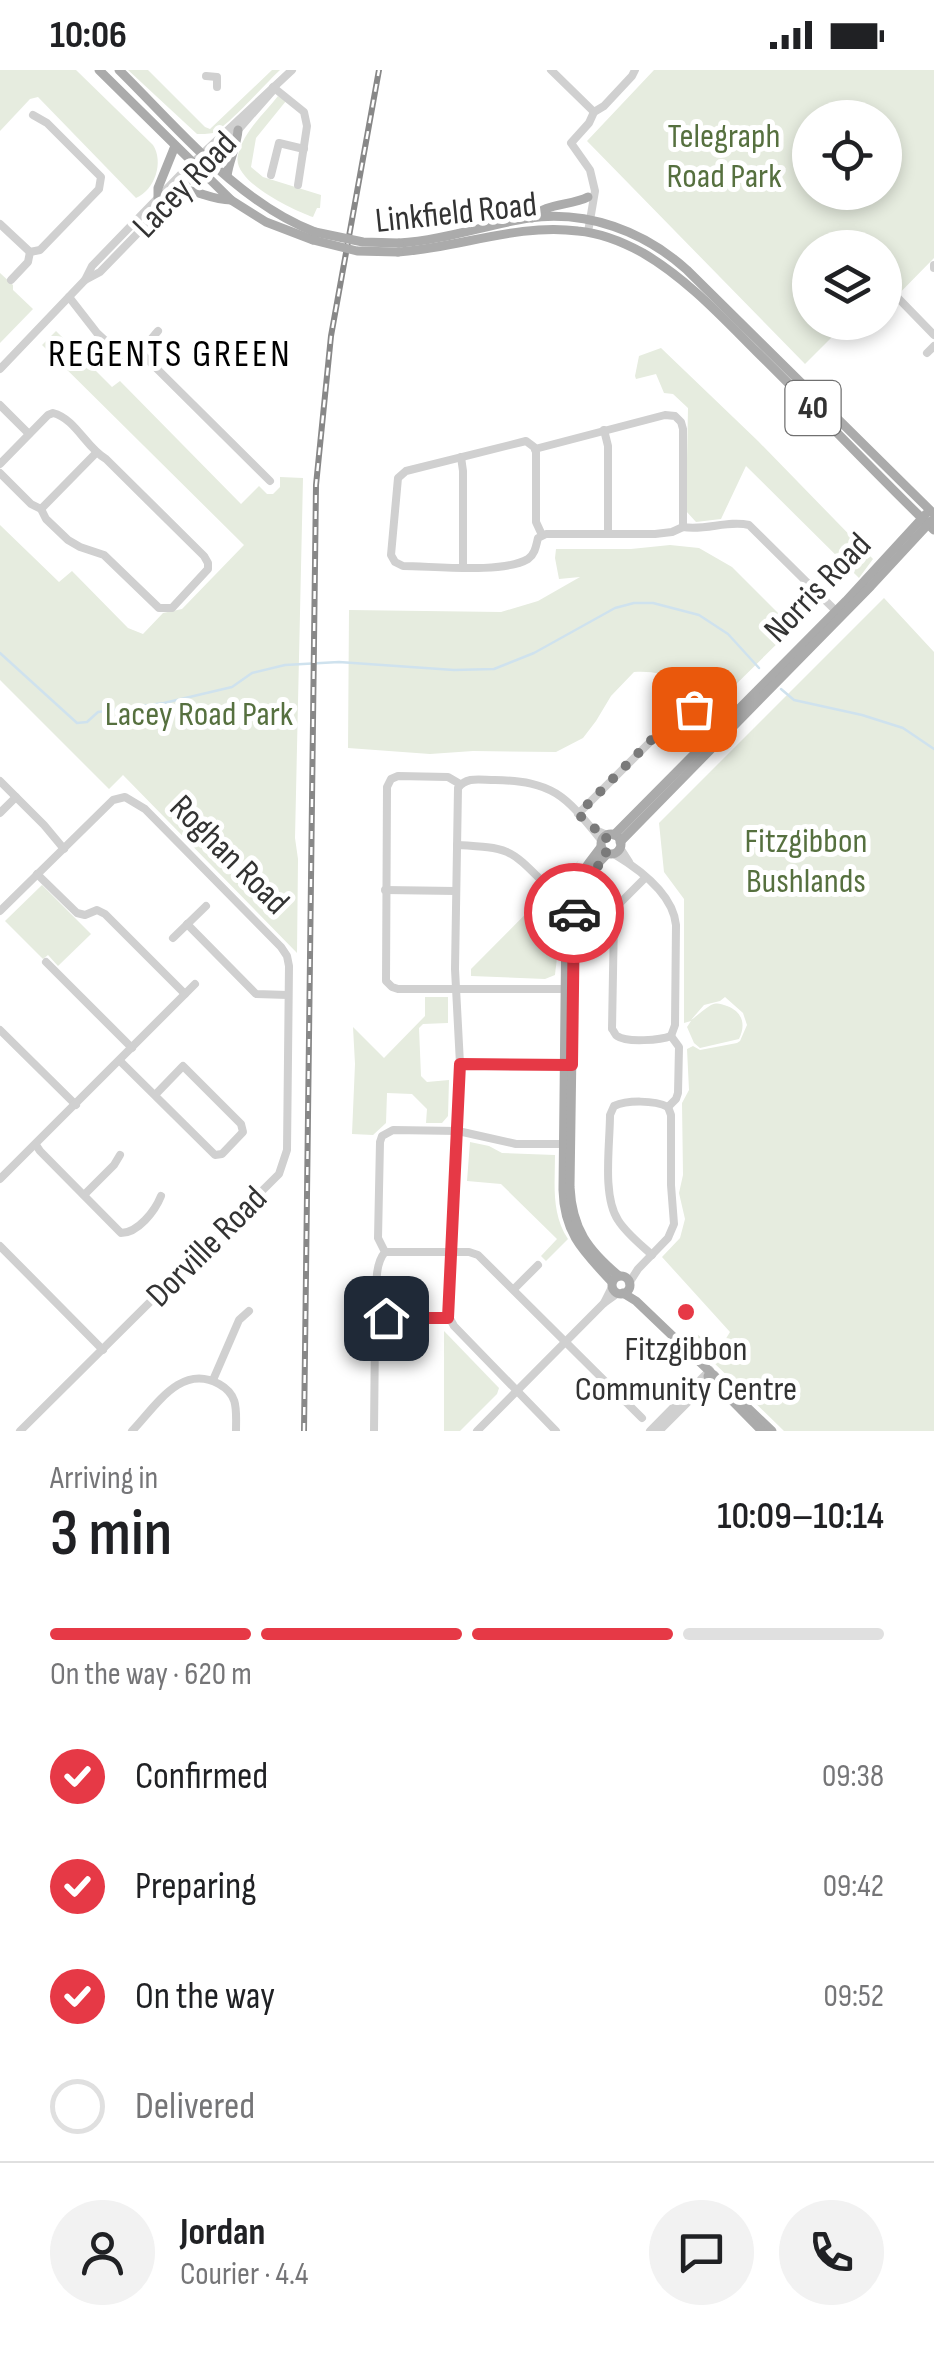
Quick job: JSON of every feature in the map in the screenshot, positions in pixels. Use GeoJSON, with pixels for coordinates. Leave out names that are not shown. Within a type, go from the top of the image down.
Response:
{"type":"FeatureCollection","features":[{"type":"Feature","properties":{"kind":"main road","name":"Linkfield Road"},"geometry":{"type":"LineString","coordinates":[[99,70],[195,166],[259,219],[314,236],[428,250],[541,230],[585,232]]}},
{"type":"Feature","properties":{"kind":"main road","name":"Linkfield Road"},"geometry":{"type":"LineString","coordinates":[[120,70],[226,176],[269,210],[314,236]]}},
{"type":"Feature","properties":{"kind":"main road"},"geometry":{"type":"LineString","coordinates":[[226,176],[238,142],[238,130]]}},
{"type":"Feature","properties":{"kind":"main road"},"geometry":{"type":"LineString","coordinates":[[158,198],[174,146]]}},
{"type":"Feature","properties":{"kind":"main road"},"geometry":{"type":"LineString","coordinates":[[180,189],[215,200],[232,200]]}},
{"type":"Feature","properties":{"kind":"main road"},"geometry":{"type":"LineString","coordinates":[[532,218],[539,210],[588,197]]}},
{"type":"Feature","properties":{"kind":"main road","name":"Linkfield Road"},"geometry":{"type":"LineString","coordinates":[[399,248],[532,218],[587,220]]}},
{"type":"Feature","properties":{"kind":"main road","name":"40"},"geometry":{"type":"LineString","coordinates":[[587,220],[639,236],[677,261],[931,517]]}},
{"type":"Feature","properties":{"kind":"main road","name":"40"},"geometry":{"type":"LineString","coordinates":[[585,232],[621,242],[674,274],[931,517]]}},
{"type":"Feature","properties":{"kind":"main road","name":"Norris Road"},"geometry":{"type":"LineString","coordinates":[[611,844],[931,517]]}},
{"type":"Feature","properties":{"kind":"main road","name":"Norris Road"},"geometry":{"type":"LineString","coordinates":[[621,1285],[577,1227],[571,1200],[567,1144],[569,989],[577,900],[587,877],[611,844],[717,731],[839,613]]}},
{"type":"Feature","properties":{"kind":"main road"},"geometry":{"type":"LineString","coordinates":[[621,1285],[762,1431]]}},
{"type":"Feature","properties":{"kind":"main road"},"geometry":{"type":"LineString","coordinates":[[710,1375],[772,1431]]}},
{"type":"Feature","properties":{"kind":"street","name":"Lacey Road"},"geometry":{"type":"LineString","coordinates":[[86,280],[92,266],[158,198],[292,70]]}},
{"type":"Feature","properties":{"kind":"street"},"geometry":{"type":"LineString","coordinates":[[551,70],[594,112]]}},
{"type":"Feature","properties":{"kind":"street"},"geometry":{"type":"LineString","coordinates":[[585,232],[595,190],[587,165],[571,143],[594,112],[635,70]]}},
{"type":"Feature","properties":{"kind":"street"},"geometry":{"type":"LineString","coordinates":[[206,76],[219,78]]}},
{"type":"Feature","properties":{"kind":"street","name":"Lacey Road"},"geometry":{"type":"LineString","coordinates":[[206,156],[238,130],[276,86]]}},
{"type":"Feature","properties":{"kind":"street"},"geometry":{"type":"LineString","coordinates":[[276,86],[304,112],[308,126],[298,185]]}},
{"type":"Feature","properties":{"kind":"street"},"geometry":{"type":"LineString","coordinates":[[30,252],[40,250],[99,190],[101,183],[100,177],[47,123],[33,115]]}},
{"type":"Feature","properties":{"kind":"street"},"geometry":{"type":"LineString","coordinates":[[271,174],[279,143],[304,150]]}},
{"type":"Feature","properties":{"kind":"street","name":"Lacey Road"},"geometry":{"type":"LineString","coordinates":[[0,369],[180,189],[195,166]]}},
{"type":"Feature","properties":{"kind":"street"},"geometry":{"type":"LineString","coordinates":[[587,220],[593,184]]}},
{"type":"Feature","properties":{"kind":"street"},"geometry":{"type":"LineString","coordinates":[[0,224],[30,252]]}},
{"type":"Feature","properties":{"kind":"street"},"geometry":{"type":"LineString","coordinates":[[11,280],[28,262],[30,252]]}},
{"type":"Feature","properties":{"kind":"street"},"geometry":{"type":"LineString","coordinates":[[69,296],[92,328],[121,357],[130,358],[158,331]]}},
{"type":"Feature","properties":{"kind":"street"},"geometry":{"type":"LineString","coordinates":[[902,302],[934,335]]}},
{"type":"Feature","properties":{"kind":"street"},"geometry":{"type":"LineString","coordinates":[[139,351],[270,482]]}},
{"type":"Feature","properties":{"kind":"street"},"geometry":{"type":"LineString","coordinates":[[0,405],[29,434]]}},
{"type":"Feature","properties":{"kind":"street"},"geometry":{"type":"LineString","coordinates":[[0,464],[50,414],[59,413],[207,559],[208,569],[172,608],[159,608],[104,555],[72,543],[46,519],[41,509],[30,504],[0,474]]}},
{"type":"Feature","properties":{"kind":"street"},"geometry":{"type":"LineString","coordinates":[[535,449],[666,415],[675,416],[683,429],[683,527]]}},
{"type":"Feature","properties":{"kind":"street"},"geometry":{"type":"LineString","coordinates":[[604,430],[608,446],[608,534]]}},
{"type":"Feature","properties":{"kind":"street"},"geometry":{"type":"LineString","coordinates":[[542,535],[536,522],[535,449],[530,443],[521,441],[399,476],[391,554],[403,566],[496,567],[526,560],[533,555],[542,535],[655,534],[683,527],[741,523],[749,525],[839,613]]}},
{"type":"Feature","properties":{"kind":"street"},"geometry":{"type":"LineString","coordinates":[[41,509],[96,453]]}},
{"type":"Feature","properties":{"kind":"street"},"geometry":{"type":"LineString","coordinates":[[460,457],[464,471],[463,567]]}},
{"type":"Feature","properties":{"kind":"street"},"geometry":{"type":"LineString","coordinates":[[578,814],[684,708],[694,709],[717,731]]}},
{"type":"Feature","properties":{"kind":"street"},"geometry":{"type":"LineString","coordinates":[[460,784],[448,777],[398,776],[390,781],[386,792],[384,975],[388,984],[398,989],[569,989]]}},
{"type":"Feature","properties":{"kind":"street"},"geometry":{"type":"LineString","coordinates":[[556,1431],[448,1318],[460,1064],[456,891],[460,784],[471,779],[533,782],[555,792],[611,844],[645,878],[668,901],[676,918],[675,1024],[671,1036],[661,1040],[623,1039],[612,1029],[614,918],[620,903],[645,878]]}},
{"type":"Feature","properties":{"kind":"street"},"geometry":{"type":"LineString","coordinates":[[0,781],[64,849],[0,911]]}},
{"type":"Feature","properties":{"kind":"street"},"geometry":{"type":"LineString","coordinates":[[0,812],[16,797]]}},
{"type":"Feature","properties":{"kind":"street","name":"Roghan Road"},"geometry":{"type":"LineString","coordinates":[[64,849],[113,800],[128,798],[145,810],[287,956]]}},
{"type":"Feature","properties":{"kind":"street"},"geometry":{"type":"LineString","coordinates":[[457,846],[508,851],[547,886]]}},
{"type":"Feature","properties":{"kind":"street"},"geometry":{"type":"LineString","coordinates":[[38,874],[76,913],[85,915],[97,910],[107,916],[185,994]]}},
{"type":"Feature","properties":{"kind":"street"},"geometry":{"type":"LineString","coordinates":[[385,890],[456,891]]}},
{"type":"Feature","properties":{"kind":"street"},"geometry":{"type":"LineString","coordinates":[[173,938],[206,906]]}},
{"type":"Feature","properties":{"kind":"street"},"geometry":{"type":"LineString","coordinates":[[187,924],[256,994],[288,995]]}},
{"type":"Feature","properties":{"kind":"street","name":"Dorville Road"},"geometry":{"type":"LineString","coordinates":[[20,1431],[280,1174],[287,1150],[287,956]]}},
{"type":"Feature","properties":{"kind":"street"},"geometry":{"type":"LineString","coordinates":[[46,962],[132,1048]]}},
{"type":"Feature","properties":{"kind":"street"},"geometry":{"type":"LineString","coordinates":[[0,1179],[195,984]]}},
{"type":"Feature","properties":{"kind":"street"},"geometry":{"type":"LineString","coordinates":[[0,1030],[76,1105]]}},
{"type":"Feature","properties":{"kind":"street"},"geometry":{"type":"LineString","coordinates":[[668,1107],[678,1093],[678,1045],[671,1036]]}},
{"type":"Feature","properties":{"kind":"street"},"geometry":{"type":"LineString","coordinates":[[120,1060],[208,1150],[215,1155],[222,1154],[243,1132],[179,1062],[155,1095]]}},
{"type":"Feature","properties":{"kind":"street"},"geometry":{"type":"LineString","coordinates":[[460,1064],[568,1065]]}},
{"type":"Feature","properties":{"kind":"street"},"geometry":{"type":"LineString","coordinates":[[477,1431],[638,1270],[652,1255],[670,1234],[674,1218],[670,1184],[672,1114],[661,1103],[623,1102],[614,1106],[610,1115],[612,1208],[620,1224],[652,1255]]}},
{"type":"Feature","properties":{"kind":"street"},"geometry":{"type":"LineString","coordinates":[[385,1252],[378,1238],[380,1142],[386,1132],[458,1131],[516,1144],[567,1144]]}},
{"type":"Feature","properties":{"kind":"street"},"geometry":{"type":"LineString","coordinates":[[36,1145],[122,1232],[128,1234],[156,1207],[161,1196]]}},
{"type":"Feature","properties":{"kind":"street"},"geometry":{"type":"LineString","coordinates":[[84,1195],[120,1155]]}},
{"type":"Feature","properties":{"kind":"street"},"geometry":{"type":"LineString","coordinates":[[0,1246],[102,1350]]}},
{"type":"Feature","properties":{"kind":"street"},"geometry":{"type":"LineString","coordinates":[[385,1252],[478,1255],[642,1418]]}},
{"type":"Feature","properties":{"kind":"street"},"geometry":{"type":"LineString","coordinates":[[384,1318],[378,1307],[378,1264],[385,1252]]}},
{"type":"Feature","properties":{"kind":"street"},"geometry":{"type":"LineString","coordinates":[[514,1290],[538,1265]]}},
{"type":"Feature","properties":{"kind":"street"},"geometry":{"type":"LineString","coordinates":[[213,1380],[240,1320],[249,1311]]}},
{"type":"Feature","properties":{"kind":"street"},"geometry":{"type":"LineString","coordinates":[[384,1318],[448,1318]]}},
{"type":"Feature","properties":{"kind":"street"},"geometry":{"type":"LineString","coordinates":[[374,1431],[375,1334],[384,1318]]}},
{"type":"Feature","properties":{"kind":"street"},"geometry":{"type":"LineString","coordinates":[[650,1431],[710,1375]]}},
{"type":"Feature","properties":{"kind":"street"},"geometry":{"type":"LineString","coordinates":[[659,1431],[710,1375]]}},
{"type":"Feature","properties":{"kind":"street"},"geometry":{"type":"LineString","coordinates":[[132,1431],[186,1378],[196,1376],[228,1389],[236,1400],[236,1431]]}},
{"type":"Feature","properties":{"kind":"green space"},"geometry":{"type":"Polygon","coordinates":[[[0,70],[76,70],[153,145],[158,159],[148,189],[136,198],[38,97],[30,99],[0,131],[0,70]]]}},
{"type":"Feature","properties":{"kind":"green space"},"geometry":{"type":"Polygon","coordinates":[[[128,70],[148,70],[210,129],[272,70],[280,70],[219,129],[197,134],[128,70]]]}},
{"type":"Feature","properties":{"kind":"green space","name":"Telegraph Road Park"},"geometry":{"type":"Polygon","coordinates":[[[654,70],[934,70],[934,258],[902,291],[902,230],[792,230],[792,340],[829,340],[805,364],[587,141],[654,70]]]}},
{"type":"Feature","properties":{"kind":"green space"},"geometry":{"type":"Polygon","coordinates":[[[278,96],[286,101],[256,138],[251,167],[263,177],[321,195],[320,208],[313,217],[265,193],[238,165],[244,139],[278,96]]]}},
{"type":"Feature","properties":{"kind":"green space"},"geometry":{"type":"Polygon","coordinates":[[[0,273],[33,309],[0,343],[0,273]]]}},
{"type":"Feature","properties":{"kind":"green space","name":"Lacey Road Park"},"geometry":{"type":"Polygon","coordinates":[[[56,331],[112,387],[120,381],[241,504],[259,486],[273,494],[280,487],[280,477],[303,478],[295,838],[297,953],[123,775],[109,789],[0,680],[0,525],[59,582],[72,571],[128,628],[143,634],[163,613],[182,609],[244,545],[42,345],[56,331]]]}},
{"type":"Feature","properties":{"kind":"green space"},"geometry":{"type":"Polygon","coordinates":[[[661,348],[873,559],[859,578],[746,466],[721,519],[696,522],[686,511],[688,408],[673,394],[664,393],[656,374],[636,379],[635,376],[639,356],[661,348]]]}},
{"type":"Feature","properties":{"kind":"green space"},"geometry":{"type":"Polygon","coordinates":[[[670,545],[699,548],[732,567],[790,625],[789,632],[718,702],[709,702],[675,678],[634,672],[611,696],[583,738],[556,752],[430,754],[348,748],[349,610],[501,612],[538,601],[580,577],[559,579],[556,549],[670,545]]]}},
{"type":"Feature","properties":{"kind":"green space","name":"Fitzgibbon Bushlands"},"geometry":{"type":"Polygon","coordinates":[[[884,598],[934,652],[934,1431],[784,1431],[696,1341],[698,1335],[719,1350],[730,1332],[662,1257],[680,1238],[685,1219],[679,1193],[683,1175],[682,1103],[689,1090],[687,1049],[693,1046],[700,1050],[737,1043],[747,1025],[743,1013],[725,997],[704,1005],[691,1020],[711,1005],[727,1006],[742,1020],[739,1039],[700,1048],[687,1027],[691,1021],[684,1023],[684,899],[664,872],[659,823],[884,598]]]}},
{"type":"Feature","properties":{"kind":"green space"},"geometry":{"type":"Polygon","coordinates":[[[579,860],[560,904],[555,975],[545,979],[471,976],[471,969],[579,860]]]}},
{"type":"Feature","properties":{"kind":"green space"},"geometry":{"type":"Polygon","coordinates":[[[42,885],[91,934],[58,966],[48,955],[43,959],[5,921],[42,885]]]}},
{"type":"Feature","properties":{"kind":"green space"},"geometry":{"type":"Polygon","coordinates":[[[425,997],[448,997],[448,1023],[423,1024],[419,1028],[421,1076],[427,1082],[449,1080],[448,1116],[442,1123],[426,1123],[427,1109],[412,1094],[387,1093],[386,1123],[373,1135],[352,1134],[353,1027],[384,1058],[425,1016],[425,997]]]}},
{"type":"Feature","properties":{"kind":"green space"},"geometry":{"type":"Polygon","coordinates":[[[470,1142],[502,1153],[555,1155],[556,1209],[568,1239],[546,1261],[541,1256],[557,1239],[501,1184],[467,1181],[470,1142]]]}},
{"type":"Feature","properties":{"kind":"green space"},"geometry":{"type":"Polygon","coordinates":[[[444,1331],[499,1388],[460,1431],[444,1431],[444,1331]]]}},
{"type":"Feature","properties":{"kind":"waterway"},"geometry":{"type":"LineString","coordinates":[[0,653],[77,723],[87,722],[98,712],[164,703],[232,687],[252,673],[285,665],[339,662],[494,669],[534,653],[615,608],[634,603],[653,603],[699,615],[728,634],[759,668]]}},
{"type":"Feature","properties":{"kind":"waterway"},"geometry":{"type":"LineString","coordinates":[[781,689],[794,700],[903,728],[934,749]]}},
{"type":"Feature","properties":{"kind":"railway"},"geometry":{"type":"LineString","coordinates":[[304,1431],[316,485],[331,336],[379,70]]}},
{"type":"Feature","properties":{"kind":"way so far"},"geometry":{"type":"LineString","coordinates":[[574,913],[583,884],[608,854],[601,844],[608,836],[578,814],[682,709],[694,709]]}},
{"type":"Feature","properties":{"kind":"place","name":"Fitzgibbon Community Centre"},"geometry":{"type":"Point","coordinates":[686,1312]}},
{"type":"Feature","properties":{"kind":"district","name":"REGENTS GREEN"},"geometry":{"type":"Point","coordinates":[170,354]}},
{"type":"Feature","properties":{"kind":"route"},"geometry":{"type":"LineString","coordinates":[[386,1318],[448,1318],[460,1064],[572,1065],[574,913]]}}]}
